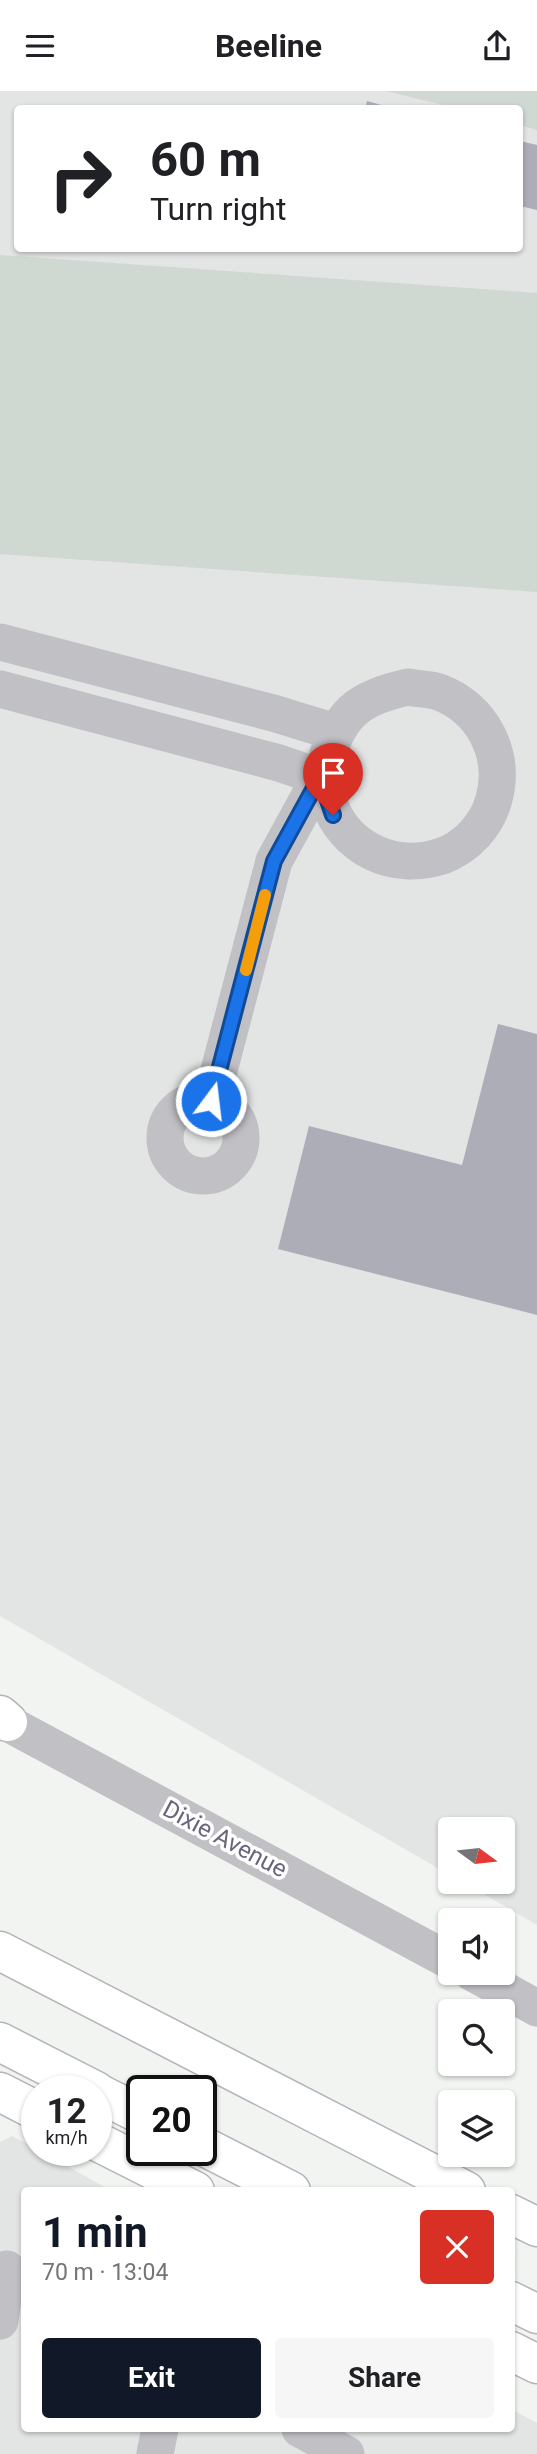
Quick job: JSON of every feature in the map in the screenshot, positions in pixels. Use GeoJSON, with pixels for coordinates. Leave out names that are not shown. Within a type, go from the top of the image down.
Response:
{"type":"FeatureCollection","features":[{"type":"Feature","properties":{"kind":"main road"},"geometry":{"type":"LineString","coordinates":[[0,1951],[458,2187]]}},
{"type":"Feature","properties":{"kind":"main road"},"geometry":{"type":"LineString","coordinates":[[0,2042],[65,2075]]}},
{"type":"Feature","properties":{"kind":"main road"},"geometry":{"type":"LineString","coordinates":[[112,2149],[187,2187]]}},
{"type":"Feature","properties":{"kind":"main road"},"geometry":{"type":"LineString","coordinates":[[217,2153],[283,2187]]}},
{"type":"Feature","properties":{"kind":"main road"},"geometry":{"type":"LineString","coordinates":[[515,2216],[537,2227]]}},
{"type":"Feature","properties":{"kind":"main road"},"geometry":{"type":"LineString","coordinates":[[515,2303],[537,2314]]}},
{"type":"Feature","properties":{"kind":"main road"},"geometry":{"type":"LineString","coordinates":[[515,2353],[537,2364]]}},
{"type":"Feature","properties":{"kind":"street"},"geometry":{"type":"LineString","coordinates":[[0,642],[273,713],[335,732]]}},
{"type":"Feature","properties":{"kind":"street"},"geometry":{"type":"LineString","coordinates":[[211,1101],[274,861],[320,777],[335,732],[354,709],[379,694],[408,687],[437,691],[464,705],[484,726],[496,754],[498,783],[490,812],[475,835],[453,852],[426,861],[398,862],[372,853],[349,837],[333,815],[320,777]]}},
{"type":"Feature","properties":{"kind":"street"},"geometry":{"type":"LineString","coordinates":[[0,689],[279,763],[320,777]]}},
{"type":"Feature","properties":{"kind":"street","name":"Dixie Avenue"},"geometry":{"type":"LineString","coordinates":[[2,1720],[438,1955]]}},
{"type":"Feature","properties":{"kind":"street"},"geometry":{"type":"LineString","coordinates":[[495,1985],[537,2008]]}},
{"type":"Feature","properties":{"kind":"street"},"geometry":{"type":"LineString","coordinates":[[0,2321],[11,2271]]}},
{"type":"Feature","properties":{"kind":"street"},"geometry":{"type":"LineString","coordinates":[[155,2454],[159,2432]]}},
{"type":"Feature","properties":{"kind":"street"},"geometry":{"type":"LineString","coordinates":[[305,2432],[341,2453]]}},
{"type":"Feature","properties":{"kind":"shaded area"},"geometry":{"type":"Polygon","coordinates":[[[0,91],[537,91],[537,1925],[515,1912],[515,1908],[508,1908],[483,1894],[515,1894],[515,1817],[438,1817],[438,1868],[0,1616],[0,91]]]}},
{"type":"Feature","properties":{"kind":"shaded area"},"geometry":{"type":"Polygon","coordinates":[[[386,91],[537,91],[537,130],[523,126],[523,105],[443,105],[386,91]]]}},
{"type":"Feature","properties":{"kind":"shaded area"},"geometry":{"type":"Polygon","coordinates":[[[0,255],[537,293],[537,592],[0,554],[0,255]]]}},
{"type":"Feature","properties":{"kind":"shaded area"},"geometry":{"type":"Polygon","coordinates":[[[12,2136],[21,2141],[21,2166],[67,2166],[105,2187],[21,2187],[21,2432],[515,2432],[515,2411],[537,2423],[537,2454],[0,2454],[0,2142],[12,2136]]]}},
{"type":"Feature","properties":{"kind":"building"},"geometry":{"type":"Polygon","coordinates":[[[523,142],[537,145],[537,210],[523,207],[523,142]]]}},
{"type":"Feature","properties":{"kind":"building"},"geometry":{"type":"Polygon","coordinates":[[[498,1024],[537,1034],[537,1315],[278,1249],[309,1126],[462,1165],[498,1024]]]}},
{"type":"Feature","properties":{"kind":"slow traffic"},"geometry":{"type":"LineString","coordinates":[[246,970],[265,895]]}},
{"type":"Feature","properties":{"kind":"route"},"geometry":{"type":"LineString","coordinates":[[211,1101],[274,861],[320,777],[333,815]]}}]}
